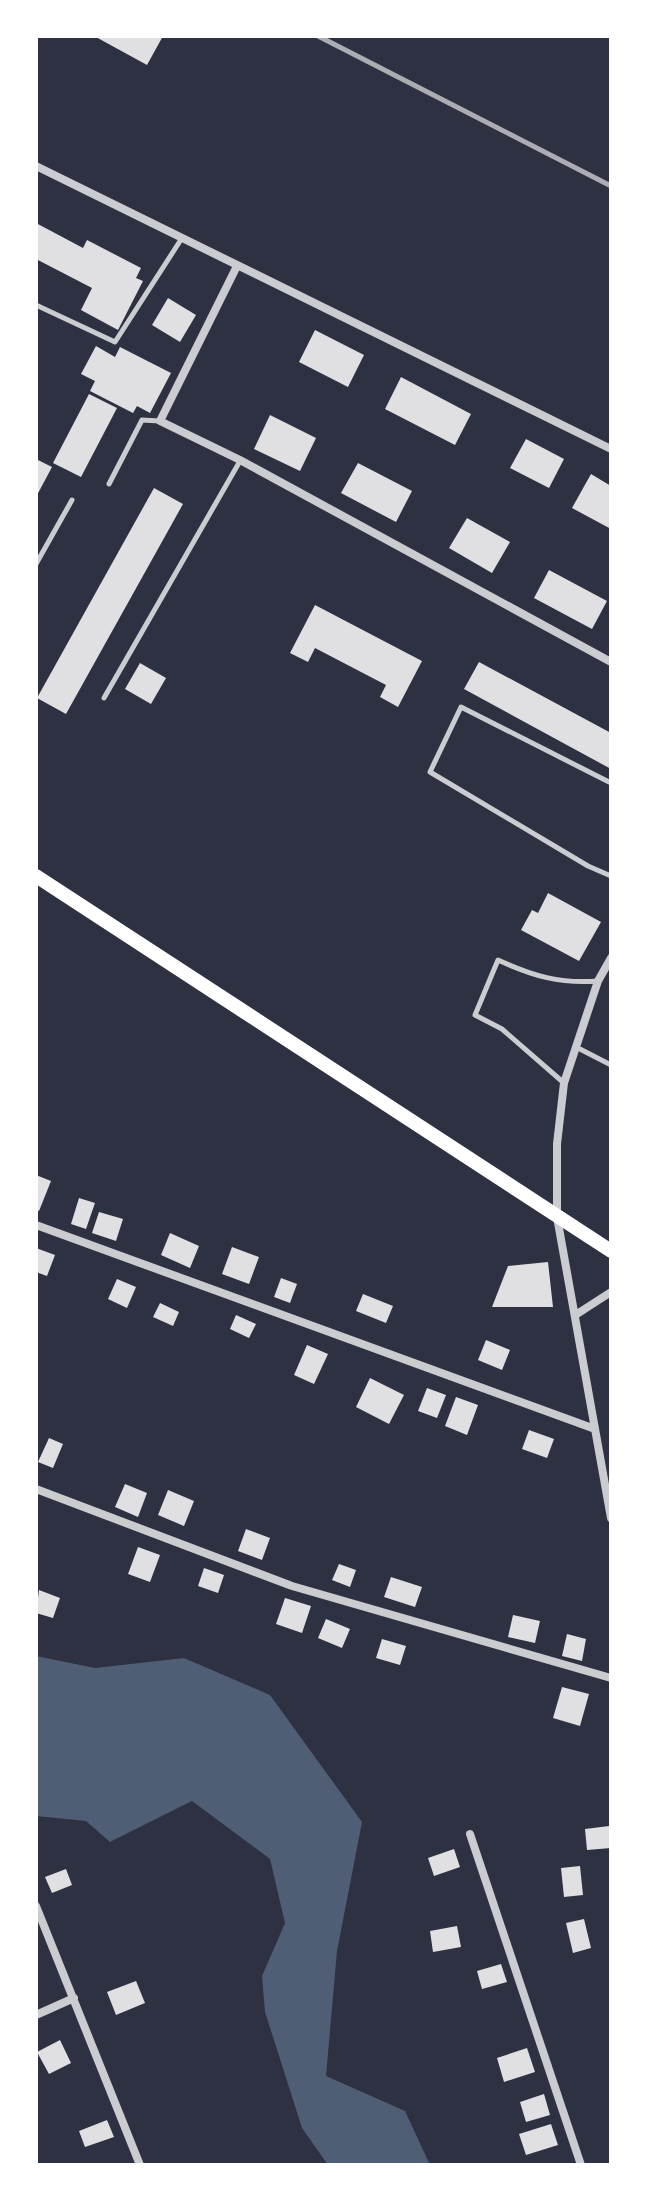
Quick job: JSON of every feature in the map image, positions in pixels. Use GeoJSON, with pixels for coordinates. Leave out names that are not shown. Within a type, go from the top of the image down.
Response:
{"type":"FeatureCollection","features":[{"type":"Feature","properties":{"kind":"main road"},"geometry":{"type":"LineString","coordinates":[[36,876],[611,1251]]}},
{"type":"Feature","properties":{"kind":"street"},"geometry":{"type":"LineString","coordinates":[[36,166],[611,449]]}},
{"type":"Feature","properties":{"kind":"street"},"geometry":{"type":"LineString","coordinates":[[237,266],[160,421],[240,460],[611,662]]}},
{"type":"Feature","properties":{"kind":"street"},"geometry":{"type":"LineString","coordinates":[[611,958],[598,981],[564,1083],[557,1144],[557,1217],[577,1314],[611,1518]]}},
{"type":"Feature","properties":{"kind":"street"},"geometry":{"type":"LineString","coordinates":[[36,1225],[595,1429]]}},
{"type":"Feature","properties":{"kind":"street"},"geometry":{"type":"LineString","coordinates":[[577,1314],[611,1292]]}},
{"type":"Feature","properties":{"kind":"street"},"geometry":{"type":"LineString","coordinates":[[36,1489],[292,1586],[611,1678]]}},
{"type":"Feature","properties":{"kind":"street"},"geometry":{"type":"LineString","coordinates":[[470,1834],[581,2165]]}},
{"type":"Feature","properties":{"kind":"street"},"geometry":{"type":"LineString","coordinates":[[36,1906],[140,2165]]}},
{"type":"Feature","properties":{"kind":"street"},"geometry":{"type":"LineString","coordinates":[[36,2015],[74,1998]]}},
{"type":"Feature","properties":{"kind":"lane"},"geometry":{"type":"LineString","coordinates":[[36,305],[115,342],[182,238]]}},
{"type":"Feature","properties":{"kind":"lane"},"geometry":{"type":"LineString","coordinates":[[109,484],[142,420],[160,421]]}},
{"type":"Feature","properties":{"kind":"lane"},"geometry":{"type":"LineString","coordinates":[[104,698],[240,460]]}},
{"type":"Feature","properties":{"kind":"lane"},"geometry":{"type":"LineString","coordinates":[[36,564],[72,500]]}},
{"type":"Feature","properties":{"kind":"lane"},"geometry":{"type":"LineString","coordinates":[[611,783],[461,707],[430,772],[588,866],[611,876]]}},
{"type":"Feature","properties":{"kind":"lane"},"geometry":{"type":"LineString","coordinates":[[564,1083],[502,1029],[475,1015],[498,960],[543,979],[567,983],[598,981]]}},
{"type":"Feature","properties":{"kind":"lane"},"geometry":{"type":"LineString","coordinates":[[576,1047],[611,1065]]}},
{"type":"Feature","properties":{"kind":"water"},"geometry":{"type":"Polygon","coordinates":[[[36,1656],[95,1668],[184,1658],[270,1695],[362,1822],[337,1951],[326,2076],[405,2111],[430,2165],[328,2165],[302,2128],[265,2012],[262,1976],[285,1923],[270,1859],[192,1801],[110,1842],[86,1821],[36,1816],[36,1656]]]}},
{"type":"Feature","properties":{"kind":"building"},"geometry":{"type":"Polygon","coordinates":[[[94,36],[163,36],[147,65],[94,36]]]}},
{"type":"Feature","properties":{"kind":"building"},"geometry":{"type":"Polygon","coordinates":[[[36,223],[83,248],[87,240],[141,268],[136,278],[143,281],[118,330],[81,310],[92,288],[36,259],[36,223]]]}},
{"type":"Feature","properties":{"kind":"building"},"geometry":{"type":"Polygon","coordinates":[[[168,298],[196,315],[180,342],[152,325],[168,298]]]}},
{"type":"Feature","properties":{"kind":"building"},"geometry":{"type":"Polygon","coordinates":[[[315,330],[364,355],[348,387],[299,362],[315,330]]]}},
{"type":"Feature","properties":{"kind":"building"},"geometry":{"type":"Polygon","coordinates":[[[96,346],[115,357],[120,347],[171,373],[150,413],[137,406],[133,413],[90,391],[95,381],[81,374],[96,346]]]}},
{"type":"Feature","properties":{"kind":"building"},"geometry":{"type":"Polygon","coordinates":[[[401,377],[471,414],[455,445],[385,409],[401,377]]]}},
{"type":"Feature","properties":{"kind":"building"},"geometry":{"type":"Polygon","coordinates":[[[89,394],[117,408],[81,477],[53,463],[89,394]]]}},
{"type":"Feature","properties":{"kind":"building"},"geometry":{"type":"Polygon","coordinates":[[[270,415],[316,438],[300,471],[254,449],[270,415]]]}},
{"type":"Feature","properties":{"kind":"building"},"geometry":{"type":"Polygon","coordinates":[[[526,439],[564,459],[549,488],[510,468],[526,439]]]}},
{"type":"Feature","properties":{"kind":"building"},"geometry":{"type":"Polygon","coordinates":[[[36,459],[52,467],[36,497],[36,459]]]}},
{"type":"Feature","properties":{"kind":"building"},"geometry":{"type":"Polygon","coordinates":[[[358,463],[412,491],[396,522],[341,493],[358,463]]]}},
{"type":"Feature","properties":{"kind":"building"},"geometry":{"type":"Polygon","coordinates":[[[591,474],[611,486],[611,529],[572,508],[591,474]]]}},
{"type":"Feature","properties":{"kind":"building"},"geometry":{"type":"Polygon","coordinates":[[[154,488],[183,504],[66,714],[37,698],[154,488]]]}},
{"type":"Feature","properties":{"kind":"building"},"geometry":{"type":"Polygon","coordinates":[[[467,518],[510,542],[492,573],[449,548],[467,518]]]}},
{"type":"Feature","properties":{"kind":"building"},"geometry":{"type":"Polygon","coordinates":[[[549,570],[607,601],[592,629],[534,598],[549,570]]]}},
{"type":"Feature","properties":{"kind":"building"},"geometry":{"type":"Polygon","coordinates":[[[315,605],[422,661],[398,707],[380,697],[386,685],[315,648],[308,662],[290,653],[315,605]]]}},
{"type":"Feature","properties":{"kind":"building"},"geometry":{"type":"Polygon","coordinates":[[[479,662],[611,733],[611,769],[464,689],[479,662]]]}},
{"type":"Feature","properties":{"kind":"building"},"geometry":{"type":"Polygon","coordinates":[[[140,663],[166,678],[151,704],[125,689],[140,663]]]}},
{"type":"Feature","properties":{"kind":"building"},"geometry":{"type":"Polygon","coordinates":[[[548,893],[601,922],[579,961],[521,930],[532,910],[538,913],[548,893]]]}},
{"type":"Feature","properties":{"kind":"building"},"geometry":{"type":"Polygon","coordinates":[[[36,1175],[51,1181],[39,1211],[36,1210],[36,1175]]]}},
{"type":"Feature","properties":{"kind":"building"},"geometry":{"type":"Polygon","coordinates":[[[79,1198],[95,1203],[86,1229],[71,1224],[79,1198]]]}},
{"type":"Feature","properties":{"kind":"building"},"geometry":{"type":"Polygon","coordinates":[[[99,1212],[123,1219],[116,1241],[92,1233],[99,1212]]]}},
{"type":"Feature","properties":{"kind":"building"},"geometry":{"type":"Polygon","coordinates":[[[170,1233],[199,1246],[190,1268],[161,1255],[170,1233]]]}},
{"type":"Feature","properties":{"kind":"building"},"geometry":{"type":"Polygon","coordinates":[[[232,1247],[259,1257],[249,1284],[222,1274],[232,1247]]]}},
{"type":"Feature","properties":{"kind":"building"},"geometry":{"type":"Polygon","coordinates":[[[36,1248],[55,1255],[47,1276],[36,1272],[36,1248]]]}},
{"type":"Feature","properties":{"kind":"building"},"geometry":{"type":"Polygon","coordinates":[[[548,1262],[553,1307],[492,1307],[508,1266],[548,1262]]]}},
{"type":"Feature","properties":{"kind":"building"},"geometry":{"type":"Polygon","coordinates":[[[281,1278],[297,1284],[290,1303],[274,1297],[281,1278]]]}},
{"type":"Feature","properties":{"kind":"building"},"geometry":{"type":"Polygon","coordinates":[[[117,1279],[136,1287],[127,1308],[108,1299],[117,1279]]]}},
{"type":"Feature","properties":{"kind":"building"},"geometry":{"type":"Polygon","coordinates":[[[363,1294],[393,1306],[386,1323],[356,1311],[363,1294]]]}},
{"type":"Feature","properties":{"kind":"building"},"geometry":{"type":"Polygon","coordinates":[[[160,1303],[179,1312],[173,1326],[153,1317],[160,1303]]]}},
{"type":"Feature","properties":{"kind":"building"},"geometry":{"type":"Polygon","coordinates":[[[236,1315],[256,1324],[249,1338],[230,1329],[236,1315]]]}},
{"type":"Feature","properties":{"kind":"building"},"geometry":{"type":"Polygon","coordinates":[[[486,1340],[510,1350],[502,1370],[478,1360],[486,1340]]]}},
{"type":"Feature","properties":{"kind":"building"},"geometry":{"type":"Polygon","coordinates":[[[307,1345],[328,1354],[314,1384],[294,1375],[307,1345]]]}},
{"type":"Feature","properties":{"kind":"building"},"geometry":{"type":"Polygon","coordinates":[[[370,1378],[404,1395],[389,1424],[356,1407],[370,1378]]]}},
{"type":"Feature","properties":{"kind":"building"},"geometry":{"type":"Polygon","coordinates":[[[427,1388],[446,1395],[437,1418],[418,1411],[427,1388]]]}},
{"type":"Feature","properties":{"kind":"building"},"geometry":{"type":"Polygon","coordinates":[[[456,1397],[478,1405],[467,1435],[445,1426],[456,1397]]]}},
{"type":"Feature","properties":{"kind":"building"},"geometry":{"type":"Polygon","coordinates":[[[529,1430],[554,1439],[547,1458],[522,1449],[529,1430]]]}},
{"type":"Feature","properties":{"kind":"building"},"geometry":{"type":"Polygon","coordinates":[[[49,1438],[63,1444],[53,1468],[38,1462],[49,1438]]]}},
{"type":"Feature","properties":{"kind":"building"},"geometry":{"type":"Polygon","coordinates":[[[125,1484],[147,1493],[138,1517],[115,1507],[125,1484]]]}},
{"type":"Feature","properties":{"kind":"building"},"geometry":{"type":"Polygon","coordinates":[[[168,1490],[194,1501],[184,1526],[158,1515],[168,1490]]]}},
{"type":"Feature","properties":{"kind":"building"},"geometry":{"type":"Polygon","coordinates":[[[246,1529],[270,1538],[262,1560],[238,1551],[246,1529]]]}},
{"type":"Feature","properties":{"kind":"building"},"geometry":{"type":"Polygon","coordinates":[[[138,1547],[160,1555],[150,1582],[128,1574],[138,1547]]]}},
{"type":"Feature","properties":{"kind":"building"},"geometry":{"type":"Polygon","coordinates":[[[339,1564],[356,1570],[350,1587],[332,1580],[339,1564]]]}},
{"type":"Feature","properties":{"kind":"building"},"geometry":{"type":"Polygon","coordinates":[[[204,1568],[224,1575],[218,1593],[198,1586],[204,1568]]]}},
{"type":"Feature","properties":{"kind":"building"},"geometry":{"type":"Polygon","coordinates":[[[391,1577],[422,1587],[415,1607],[384,1597],[391,1577]]]}},
{"type":"Feature","properties":{"kind":"building"},"geometry":{"type":"Polygon","coordinates":[[[39,1590],[60,1598],[53,1618],[36,1613],[39,1590]]]}},
{"type":"Feature","properties":{"kind":"building"},"geometry":{"type":"Polygon","coordinates":[[[285,1598],[311,1606],[302,1633],[276,1624],[285,1598]]]}},
{"type":"Feature","properties":{"kind":"building"},"geometry":{"type":"Polygon","coordinates":[[[513,1615],[540,1621],[535,1643],[508,1637],[513,1615]]]}},
{"type":"Feature","properties":{"kind":"building"},"geometry":{"type":"Polygon","coordinates":[[[326,1619],[350,1629],[342,1648],[318,1638],[326,1619]]]}},
{"type":"Feature","properties":{"kind":"building"},"geometry":{"type":"Polygon","coordinates":[[[567,1634],[586,1639],[582,1661],[562,1656],[567,1634]]]}},
{"type":"Feature","properties":{"kind":"building"},"geometry":{"type":"Polygon","coordinates":[[[382,1639],[406,1646],[400,1665],[376,1658],[382,1639]]]}},
{"type":"Feature","properties":{"kind":"building"},"geometry":{"type":"Polygon","coordinates":[[[562,1687],[589,1694],[580,1726],[553,1718],[562,1687]]]}},
{"type":"Feature","properties":{"kind":"building"},"geometry":{"type":"Polygon","coordinates":[[[609,1826],[611,1848],[587,1850],[585,1829],[609,1826]]]}},
{"type":"Feature","properties":{"kind":"building"},"geometry":{"type":"Polygon","coordinates":[[[454,1849],[460,1867],[434,1876],[428,1858],[454,1849]]]}},
{"type":"Feature","properties":{"kind":"building"},"geometry":{"type":"Polygon","coordinates":[[[580,1866],[583,1895],[564,1897],[561,1868],[580,1866]]]}},
{"type":"Feature","properties":{"kind":"building"},"geometry":{"type":"Polygon","coordinates":[[[66,1869],[72,1885],[52,1893],[45,1877],[66,1869]]]}},
{"type":"Feature","properties":{"kind":"building"},"geometry":{"type":"Polygon","coordinates":[[[584,1919],[591,1948],[573,1953],[566,1923],[584,1919]]]}},
{"type":"Feature","properties":{"kind":"building"},"geometry":{"type":"Polygon","coordinates":[[[457,1926],[461,1947],[433,1952],[430,1931],[457,1926]]]}},
{"type":"Feature","properties":{"kind":"building"},"geometry":{"type":"Polygon","coordinates":[[[501,1964],[507,1982],[482,1989],[477,1971],[501,1964]]]}},
{"type":"Feature","properties":{"kind":"building"},"geometry":{"type":"Polygon","coordinates":[[[136,1981],[145,2003],[116,2015],[107,1992],[136,1981]]]}},
{"type":"Feature","properties":{"kind":"building"},"geometry":{"type":"Polygon","coordinates":[[[60,2040],[71,2063],[49,2074],[37,2052],[60,2040]]]}},
{"type":"Feature","properties":{"kind":"building"},"geometry":{"type":"Polygon","coordinates":[[[527,2048],[535,2072],[504,2082],[497,2058],[527,2048]]]}},
{"type":"Feature","properties":{"kind":"building"},"geometry":{"type":"Polygon","coordinates":[[[544,2094],[550,2115],[526,2122],[520,2102],[544,2094]]]}},
{"type":"Feature","properties":{"kind":"building"},"geometry":{"type":"Polygon","coordinates":[[[107,2120],[114,2137],[85,2147],[79,2131],[107,2120]]]}},
{"type":"Feature","properties":{"kind":"building"},"geometry":{"type":"Polygon","coordinates":[[[551,2124],[558,2145],[526,2155],[519,2134],[551,2124]]]}},
{"type":"Feature","properties":{"kind":"railway"},"geometry":{"type":"LineString","coordinates":[[318,36],[611,186]]}}]}
